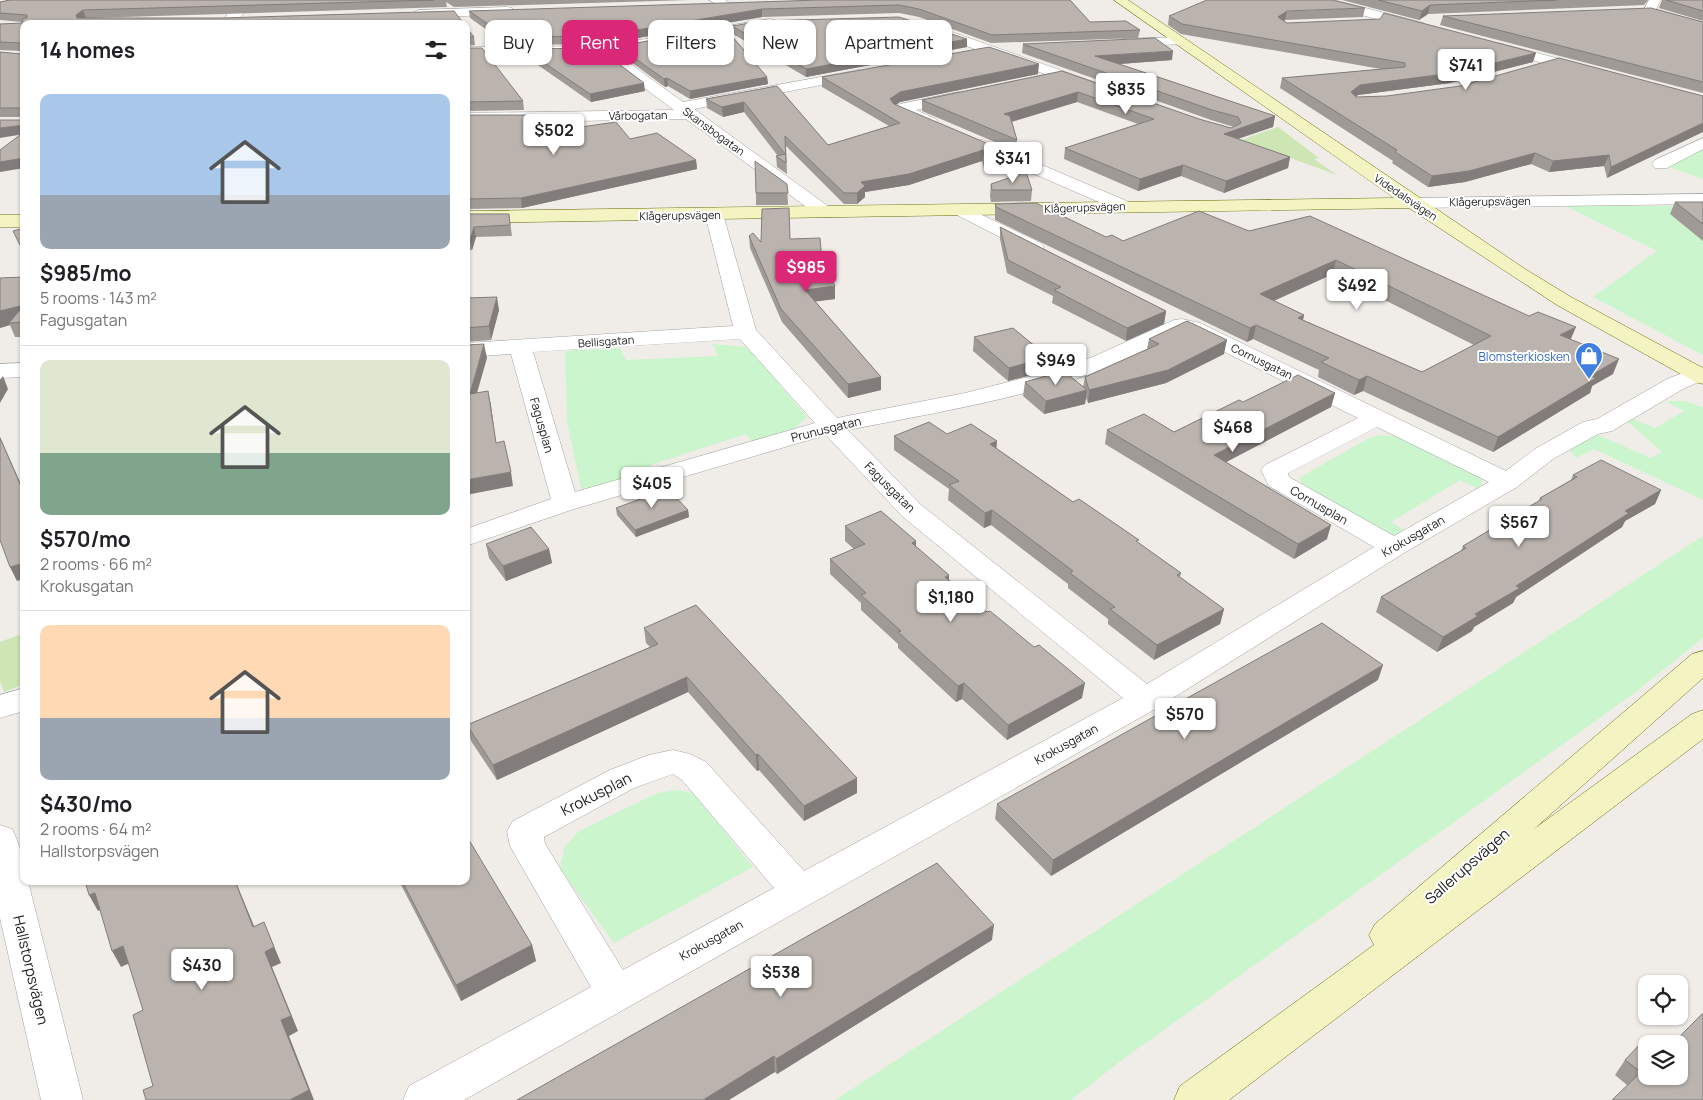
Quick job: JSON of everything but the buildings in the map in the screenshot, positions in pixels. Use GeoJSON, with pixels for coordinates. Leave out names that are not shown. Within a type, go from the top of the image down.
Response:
{"type":"FeatureCollection","features":[{"type":"Feature","properties":{"kind":"street"},"geometry":{"type":"LineString","coordinates":[[229,20],[248,0]]}},
{"type":"Feature","properties":{"kind":"street","name":"Videdalsvägen"},"geometry":{"type":"LineString","coordinates":[[1120,0],[1412,203],[1564,301],[1700,375]]}},
{"type":"Feature","properties":{"kind":"street"},"geometry":{"type":"LineString","coordinates":[[1319,0],[1402,22]]}},
{"type":"Feature","properties":{"kind":"street"},"geometry":{"type":"LineString","coordinates":[[1648,7],[1703,27]]}},
{"type":"Feature","properties":{"kind":"street"},"geometry":{"type":"LineString","coordinates":[[407,14],[517,11]]}},
{"type":"Feature","properties":{"kind":"street"},"geometry":{"type":"LineString","coordinates":[[240,20],[251,19]]}},
{"type":"Feature","properties":{"kind":"street"},"geometry":{"type":"LineString","coordinates":[[1354,24],[1402,22],[1431,25]]}},
{"type":"Feature","properties":{"kind":"street"},"geometry":{"type":"LineString","coordinates":[[638,44],[744,26]]}},
{"type":"Feature","properties":{"kind":"street"},"geometry":{"type":"LineString","coordinates":[[952,35],[1106,91]]}},
{"type":"Feature","properties":{"kind":"street"},"geometry":{"type":"LineString","coordinates":[[1103,44],[1178,41]]}},
{"type":"Feature","properties":{"kind":"street"},"geometry":{"type":"LineString","coordinates":[[1487,44],[1600,74]]}},
{"type":"Feature","properties":{"kind":"street"},"geometry":{"type":"LineString","coordinates":[[962,55],[991,49],[1029,48]]}},
{"type":"Feature","properties":{"kind":"street"},"geometry":{"type":"LineString","coordinates":[[470,51],[562,50]]}},
{"type":"Feature","properties":{"kind":"street"},"geometry":{"type":"LineString","coordinates":[[1529,71],[1553,62]]}},
{"type":"Feature","properties":{"kind":"street","name":"Skansbogatan"},"geometry":{"type":"LineString","coordinates":[[623,65],[826,213]]}},
{"type":"Feature","properties":{"kind":"street","name":"Vårbogatan"},"geometry":{"type":"LineString","coordinates":[[470,118],[686,110],[875,71]]}},
{"type":"Feature","properties":{"kind":"street"},"geometry":{"type":"LineString","coordinates":[[1032,81],[1060,74]]}},
{"type":"Feature","properties":{"kind":"street"},"geometry":{"type":"LineString","coordinates":[[945,129],[900,110],[976,93]]}},
{"type":"Feature","properties":{"kind":"street"},"geometry":{"type":"LineString","coordinates":[[972,140],[1123,206]]}},
{"type":"Feature","properties":{"kind":"street"},"geometry":{"type":"LineString","coordinates":[[1661,164],[1703,143]]}},
{"type":"Feature","properties":{"kind":"street","name":"Klågerupsvägen"},"geometry":{"type":"LineString","coordinates":[[470,217],[1703,199]]}},
{"type":"Feature","properties":{"kind":"street"},"geometry":{"type":"LineString","coordinates":[[963,211],[1052,256]]}},
{"type":"Feature","properties":{"kind":"street","name":"Fagusgatan"},"geometry":{"type":"LineString","coordinates":[[714,214],[738,309],[746,332],[831,426],[911,510],[1146,700]]}},
{"type":"Feature","properties":{"kind":"street"},"geometry":{"type":"LineString","coordinates":[[0,221],[20,221]]}},
{"type":"Feature","properties":{"kind":"street","name":"Cornusgatan"},"geometry":{"type":"LineString","coordinates":[[1158,310],[1378,416],[1508,482]]}},
{"type":"Feature","properties":{"kind":"street","name":"Prunusgatan"},"geometry":{"type":"LineString","coordinates":[[470,537],[565,503],[831,426],[966,400],[1067,374],[1127,351],[1185,324]]}},
{"type":"Feature","properties":{"kind":"street","name":"Bellisgatan"},"geometry":{"type":"LineString","coordinates":[[470,350],[746,332]]}},
{"type":"Feature","properties":{"kind":"street","name":"Fagusplan"},"geometry":{"type":"LineString","coordinates":[[520,347],[565,503]]}},
{"type":"Feature","properties":{"kind":"street"},"geometry":{"type":"LineString","coordinates":[[0,371],[20,370]]}},
{"type":"Feature","properties":{"kind":"street","name":"Krokusgatan"},"geometry":{"type":"LineString","coordinates":[[424,1100],[1146,700],[1394,547],[1508,482],[1544,454],[1592,427],[1603,426],[1675,384],[1700,375]]}},
{"type":"Feature","properties":{"kind":"street","name":"Cornusplan"},"geometry":{"type":"LineString","coordinates":[[1378,416],[1274,470],[1278,481],[1394,547]]}},
{"type":"Feature","properties":{"kind":"street","name":"Sallerupsvägen"},"geometry":{"type":"LineString","coordinates":[[1231,1072],[1703,661]]}},
{"type":"Feature","properties":{"kind":"street"},"geometry":{"type":"LineString","coordinates":[[0,707],[20,700]]}},
{"type":"Feature","properties":{"kind":"street","name":"Sallerupsvägen"},"geometry":{"type":"LineString","coordinates":[[1195,1100],[1703,722]]}},
{"type":"Feature","properties":{"kind":"street","name":"Krokusplan"},"geometry":{"type":"LineString","coordinates":[[616,994],[528,846],[525,832],[542,820],[653,765],[674,762],[694,771],[800,891]]}},
{"type":"Feature","properties":{"kind":"street","name":"Hallstorpsvägen"},"geometry":{"type":"LineString","coordinates":[[0,839],[62,1100]]}},
{"type":"Feature","properties":{"kind":"green space"},"geometry":{"type":"Polygon","coordinates":[[[1278,127],[1319,158],[1314,159],[1337,175],[1241,140],[1278,127]]]}},
{"type":"Feature","properties":{"kind":"green space"},"geometry":{"type":"Polygon","coordinates":[[[1703,143],[1703,179],[1661,164],[1703,143]]]}},
{"type":"Feature","properties":{"kind":"green space"},"geometry":{"type":"Polygon","coordinates":[[[1566,206],[1703,206],[1703,355],[1593,297],[1657,251],[1566,206]]]}},
{"type":"Feature","properties":{"kind":"green space"},"geometry":{"type":"Polygon","coordinates":[[[712,344],[748,347],[807,417],[795,428],[754,444],[746,434],[650,465],[657,473],[604,488],[581,489],[567,421],[565,351],[620,348],[626,360],[718,356],[712,344]]]}},
{"type":"Feature","properties":{"kind":"green space"},"geometry":{"type":"Polygon","coordinates":[[[1665,401],[1684,401],[1703,407],[1703,500],[1594,449],[1576,458],[1567,446],[1591,432],[1651,458],[1662,452],[1628,422],[1633,419],[1655,428],[1684,411],[1665,401]]]}},
{"type":"Feature","properties":{"kind":"green space"},"geometry":{"type":"Polygon","coordinates":[[[1381,435],[1405,437],[1448,458],[1483,480],[1479,489],[1460,480],[1391,522],[1409,533],[1394,538],[1304,490],[1299,478],[1369,438],[1381,435]]]}},
{"type":"Feature","properties":{"kind":"green space"},"geometry":{"type":"Polygon","coordinates":[[[1703,536],[1703,638],[1633,694],[1122,1060],[1071,1100],[835,1100],[1703,536]]]}},
{"type":"Feature","properties":{"kind":"green space"},"geometry":{"type":"Polygon","coordinates":[[[20,634],[20,686],[4,692],[0,681],[0,642],[20,634]]]}},
{"type":"Feature","properties":{"kind":"green space"},"geometry":{"type":"Polygon","coordinates":[[[678,790],[693,793],[753,867],[614,943],[560,869],[564,848],[578,832],[657,793],[678,790]]]}},
{"type":"Feature","properties":{"kind":"place","name":"Blomsterkiosken"},"geometry":{"type":"Point","coordinates":[1589,380]}}]}
